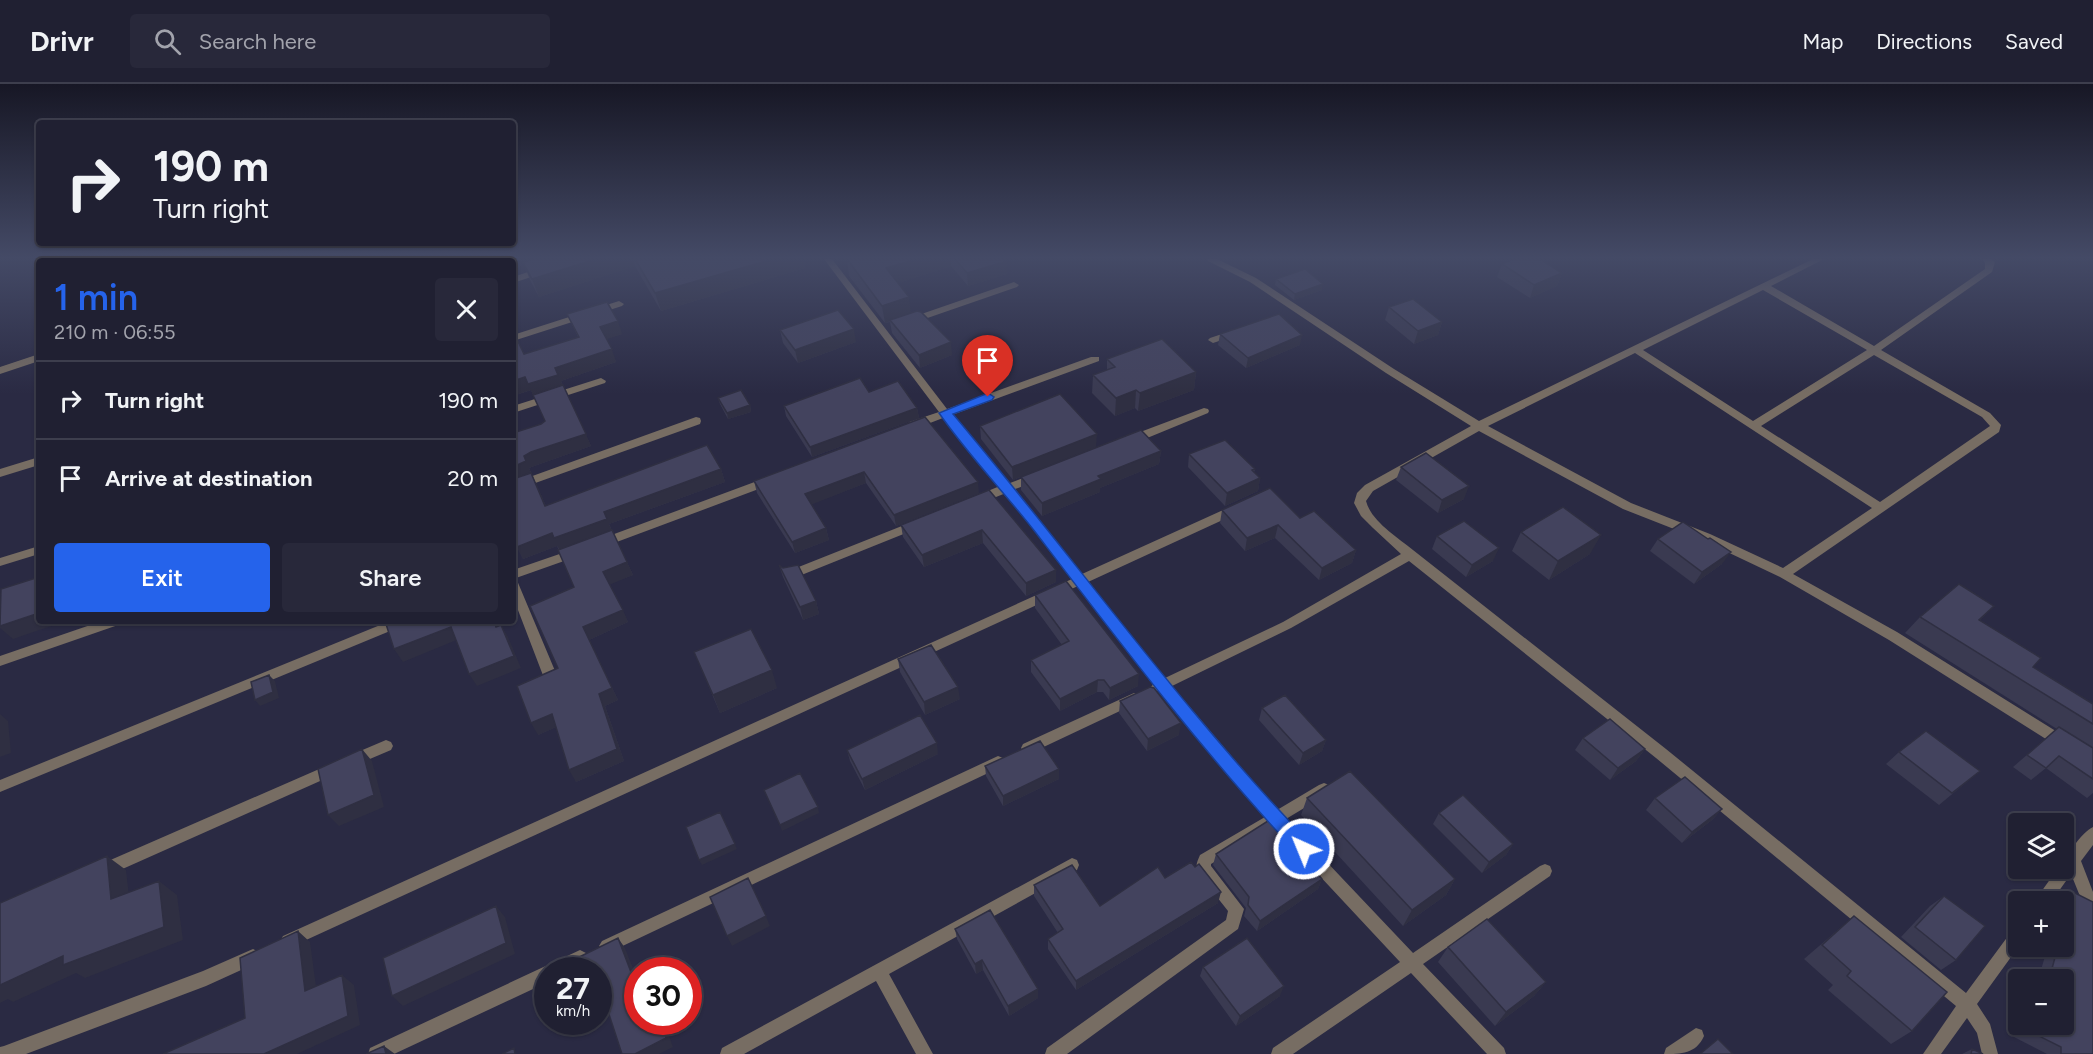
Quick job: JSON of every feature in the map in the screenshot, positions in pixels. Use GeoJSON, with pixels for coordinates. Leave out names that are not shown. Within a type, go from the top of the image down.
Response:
{"type":"FeatureCollection","features":[{"type":"Feature","properties":{"kind":"street"},"geometry":{"type":"LineString","coordinates":[[516,337],[618,304]]}},
{"type":"Feature","properties":{"kind":"street"},"geometry":{"type":"LineString","coordinates":[[863,304],[945,413],[1008,488],[1079,582],[1273,816],[1498,1054]]}},
{"type":"Feature","properties":{"kind":"street"},"geometry":{"type":"LineString","coordinates":[[883,330],[958,304]]}},
{"type":"Feature","properties":{"kind":"street"},"geometry":{"type":"LineString","coordinates":[[1289,304],[1479,426],[1626,506],[1706,537],[1784,574],[1893,636],[2073,749]]}},
{"type":"Feature","properties":{"kind":"street"},"geometry":{"type":"LineString","coordinates":[[1726,304],[1479,426],[1369,488],[1361,498],[1366,515],[1411,554],[1673,762],[1968,1005],[1984,1030],[1990,1054]]}},
{"type":"Feature","properties":{"kind":"street"},"geometry":{"type":"LineString","coordinates":[[1784,574],[1995,429],[1996,425],[1986,416],[1794,304]]}},
{"type":"Feature","properties":{"kind":"street"},"geometry":{"type":"LineString","coordinates":[[1752,426],[1873,351],[1940,304]]}},
{"type":"Feature","properties":{"kind":"street"},"geometry":{"type":"LineString","coordinates":[[1289,315],[1300,312]]}},
{"type":"Feature","properties":{"kind":"street"},"geometry":{"type":"LineString","coordinates":[[1212,340],[1245,329]]}},
{"type":"Feature","properties":{"kind":"street"},"geometry":{"type":"LineString","coordinates":[[1635,349],[1880,508]]}},
{"type":"Feature","properties":{"kind":"street"},"geometry":{"type":"LineString","coordinates":[[0,371],[36,358]]}},
{"type":"Feature","properties":{"kind":"street"},"geometry":{"type":"LineString","coordinates":[[902,429],[1095,359]]}},
{"type":"Feature","properties":{"kind":"street"},"geometry":{"type":"LineString","coordinates":[[516,409],[601,381]]}},
{"type":"Feature","properties":{"kind":"street"},"geometry":{"type":"LineString","coordinates":[[1117,445],[1204,411]]}},
{"type":"Feature","properties":{"kind":"street"},"geometry":{"type":"LineString","coordinates":[[516,486],[696,421]]}},
{"type":"Feature","properties":{"kind":"street"},"geometry":{"type":"LineString","coordinates":[[0,473],[36,462]]}},
{"type":"Feature","properties":{"kind":"street"},"geometry":{"type":"LineString","coordinates":[[964,505],[1052,471]]}},
{"type":"Feature","properties":{"kind":"street"},"geometry":{"type":"LineString","coordinates":[[516,574],[782,475]]}},
{"type":"Feature","properties":{"kind":"street"},"geometry":{"type":"LineString","coordinates":[[4,1054],[206,978],[1249,503]]}},
{"type":"Feature","properties":{"kind":"street"},"geometry":{"type":"LineString","coordinates":[[790,575],[932,518]]}},
{"type":"Feature","properties":{"kind":"street"},"geometry":{"type":"LineString","coordinates":[[0,562],[36,551]]}},
{"type":"Feature","properties":{"kind":"street"},"geometry":{"type":"LineString","coordinates":[[582,957],[1287,625],[1411,554]]}},
{"type":"Feature","properties":{"kind":"street"},"geometry":{"type":"LineString","coordinates":[[516,590],[551,678]]}},
{"type":"Feature","properties":{"kind":"street"},"geometry":{"type":"LineString","coordinates":[[0,661],[108,624]]}},
{"type":"Feature","properties":{"kind":"street"},"geometry":{"type":"LineString","coordinates":[[0,786],[396,624]]}},
{"type":"Feature","properties":{"kind":"street"},"geometry":{"type":"LineString","coordinates":[[86,879],[386,746]]}},
{"type":"Feature","properties":{"kind":"street"},"geometry":{"type":"LineString","coordinates":[[1053,1054],[1233,924],[1236,909],[1203,868],[1204,860],[1273,816],[1336,782]]}},
{"type":"Feature","properties":{"kind":"street"},"geometry":{"type":"LineString","coordinates":[[2074,858],[2093,834]]}},
{"type":"Feature","properties":{"kind":"street"},"geometry":{"type":"LineString","coordinates":[[2074,862],[2093,911]]}},
{"type":"Feature","properties":{"kind":"street"},"geometry":{"type":"LineString","coordinates":[[728,1054],[1072,865]]}},
{"type":"Feature","properties":{"kind":"street"},"geometry":{"type":"LineString","coordinates":[[1280,1054],[1545,871]]}},
{"type":"Feature","properties":{"kind":"street"},"geometry":{"type":"LineString","coordinates":[[1931,1054],[2008,949]]}},
{"type":"Feature","properties":{"kind":"street"},"geometry":{"type":"LineString","coordinates":[[879,971],[925,1054]]}},
{"type":"Feature","properties":{"kind":"street"},"geometry":{"type":"LineString","coordinates":[[376,1054],[534,981]]}},
{"type":"Feature","properties":{"kind":"street"},"geometry":{"type":"LineString","coordinates":[[1672,1054],[1696,1036]]}},
{"type":"Feature","properties":{"kind":"building"},"geometry":{"type":"Polygon","coordinates":[[[599,304],[608,304],[618,321],[600,327],[612,349],[555,368],[558,375],[528,384],[525,377],[516,380],[516,337],[524,354],[579,337],[567,314],[599,304]]]}},
{"type":"Feature","properties":{"kind":"building"},"geometry":{"type":"Polygon","coordinates":[[[1397,304],[1420,304],[1442,322],[1418,331],[1389,307],[1397,304]]]}},
{"type":"Feature","properties":{"kind":"building"},"geometry":{"type":"Polygon","coordinates":[[[838,310],[854,329],[795,350],[780,330],[838,310]]]}},
{"type":"Feature","properties":{"kind":"building"},"geometry":{"type":"Polygon","coordinates":[[[917,311],[921,312],[951,342],[919,355],[890,320],[917,311]]]}},
{"type":"Feature","properties":{"kind":"building"},"geometry":{"type":"Polygon","coordinates":[[[1279,314],[1302,335],[1248,358],[1220,334],[1279,314]]]}},
{"type":"Feature","properties":{"kind":"building"},"geometry":{"type":"Polygon","coordinates":[[[1162,339],[1196,372],[1140,393],[1136,390],[1116,398],[1093,375],[1115,367],[1107,359],[1162,339]]]}},
{"type":"Feature","properties":{"kind":"building"},"geometry":{"type":"Polygon","coordinates":[[[860,378],[869,392],[898,381],[917,408],[810,447],[784,406],[860,378]]]}},
{"type":"Feature","properties":{"kind":"building"},"geometry":{"type":"Polygon","coordinates":[[[563,385],[586,434],[531,452],[524,456],[526,461],[516,466],[516,432],[545,421],[533,395],[563,385]]]}},
{"type":"Feature","properties":{"kind":"building"},"geometry":{"type":"Polygon","coordinates":[[[741,390],[750,405],[727,413],[718,398],[741,390]]]}},
{"type":"Feature","properties":{"kind":"building"},"geometry":{"type":"Polygon","coordinates":[[[1060,394],[1097,434],[1012,467],[980,426],[1060,394]]]}},
{"type":"Feature","properties":{"kind":"building"},"geometry":{"type":"Polygon","coordinates":[[[925,417],[978,482],[894,515],[864,472],[805,494],[826,528],[792,542],[754,481],[925,417]]]}},
{"type":"Feature","properties":{"kind":"building"},"geometry":{"type":"Polygon","coordinates":[[[1141,430],[1161,451],[1098,476],[1101,479],[1042,503],[1021,477],[1141,430]]]}},
{"type":"Feature","properties":{"kind":"building"},"geometry":{"type":"Polygon","coordinates":[[[1225,440],[1255,469],[1252,470],[1260,478],[1227,493],[1189,454],[1225,440]]]}},
{"type":"Feature","properties":{"kind":"building"},"geometry":{"type":"Polygon","coordinates":[[[707,445],[721,469],[604,512],[607,519],[554,538],[552,533],[517,547],[516,478],[531,473],[545,506],[707,445]]]}},
{"type":"Feature","properties":{"kind":"building"},"geometry":{"type":"Polygon","coordinates":[[[1426,453],[1469,486],[1442,500],[1401,467],[1426,453]]]}},
{"type":"Feature","properties":{"kind":"building"},"geometry":{"type":"Polygon","coordinates":[[[1270,488],[1300,518],[1314,511],[1356,550],[1322,568],[1278,525],[1247,538],[1222,510],[1270,488]]]}},
{"type":"Feature","properties":{"kind":"building"},"geometry":{"type":"Polygon","coordinates":[[[989,490],[1056,570],[1026,583],[982,530],[922,555],[901,525],[989,490]]]}},
{"type":"Feature","properties":{"kind":"building"},"geometry":{"type":"Polygon","coordinates":[[[1563,507],[1601,535],[1558,561],[1521,532],[1563,507]]]}},
{"type":"Feature","properties":{"kind":"building"},"geometry":{"type":"Polygon","coordinates":[[[1464,521],[1499,548],[1472,565],[1437,536],[1464,521]]]}},
{"type":"Feature","properties":{"kind":"building"},"geometry":{"type":"Polygon","coordinates":[[[1683,522],[1731,552],[1702,572],[1658,539],[1683,522]]]}},
{"type":"Feature","properties":{"kind":"building"},"geometry":{"type":"Polygon","coordinates":[[[612,530],[627,562],[603,572],[623,610],[583,627],[612,688],[599,694],[617,749],[569,770],[552,714],[531,723],[517,686],[558,668],[530,606],[574,587],[558,550],[612,530]]]}},
{"type":"Feature","properties":{"kind":"building"},"geometry":{"type":"Polygon","coordinates":[[[779,565],[783,568],[798,565],[816,601],[800,607],[779,565]]]}},
{"type":"Feature","properties":{"kind":"building"},"geometry":{"type":"Polygon","coordinates":[[[36,578],[36,614],[0,626],[1,589],[36,578]]]}},
{"type":"Feature","properties":{"kind":"building"},"geometry":{"type":"Polygon","coordinates":[[[1066,581],[1139,674],[1110,688],[1104,680],[1098,680],[1060,699],[1031,660],[1069,641],[1035,595],[1066,581]]]}},
{"type":"Feature","properties":{"kind":"building"},"geometry":{"type":"Polygon","coordinates":[[[1959,584],[1994,606],[1979,620],[2041,658],[2033,667],[2093,704],[2093,724],[1920,617],[1959,584]]]}},
{"type":"Feature","properties":{"kind":"building"},"geometry":{"type":"Polygon","coordinates":[[[386,624],[495,624],[496,627],[501,625],[514,656],[469,674],[451,627],[394,649],[386,624]]]}},
{"type":"Feature","properties":{"kind":"building"},"geometry":{"type":"Polygon","coordinates":[[[751,629],[772,670],[713,695],[694,652],[751,629]]]}},
{"type":"Feature","properties":{"kind":"building"},"geometry":{"type":"Polygon","coordinates":[[[931,645],[958,687],[924,702],[898,659],[931,645]]]}},
{"type":"Feature","properties":{"kind":"building"},"geometry":{"type":"Polygon","coordinates":[[[269,675],[273,692],[255,700],[251,682],[269,675]]]}},
{"type":"Feature","properties":{"kind":"building"},"geometry":{"type":"Polygon","coordinates":[[[1150,687],[1154,688],[1181,723],[1148,739],[1120,701],[1150,687]]]}},
{"type":"Feature","properties":{"kind":"building"},"geometry":{"type":"Polygon","coordinates":[[[1285,695],[1326,740],[1303,753],[1262,708],[1285,695]]]}},
{"type":"Feature","properties":{"kind":"building"},"geometry":{"type":"Polygon","coordinates":[[[920,715],[937,743],[862,779],[847,750],[920,715]]]}},
{"type":"Feature","properties":{"kind":"building"},"geometry":{"type":"Polygon","coordinates":[[[1610,719],[1645,749],[1618,768],[1583,738],[1610,719]]]}},
{"type":"Feature","properties":{"kind":"building"},"geometry":{"type":"Polygon","coordinates":[[[2059,727],[2093,748],[2093,779],[2059,756],[2046,768],[2027,755],[2059,727]]]}},
{"type":"Feature","properties":{"kind":"building"},"geometry":{"type":"Polygon","coordinates":[[[1926,731],[1980,771],[1952,793],[1899,752],[1926,731]]]}},
{"type":"Feature","properties":{"kind":"building"},"geometry":{"type":"Polygon","coordinates":[[[1040,741],[1059,769],[1003,796],[985,766],[1040,741]]]}},
{"type":"Feature","properties":{"kind":"building"},"geometry":{"type":"Polygon","coordinates":[[[362,749],[374,795],[328,815],[318,769],[362,749]]]}},
{"type":"Feature","properties":{"kind":"building"},"geometry":{"type":"Polygon","coordinates":[[[1350,771],[1455,879],[1412,910],[1307,798],[1350,771]]]}},
{"type":"Feature","properties":{"kind":"building"},"geometry":{"type":"Polygon","coordinates":[[[800,773],[818,807],[780,825],[764,790],[800,773]]]}},
{"type":"Feature","properties":{"kind":"building"},"geometry":{"type":"Polygon","coordinates":[[[1685,777],[1722,809],[1692,832],[1655,798],[1685,777]]]}},
{"type":"Feature","properties":{"kind":"building"},"geometry":{"type":"Polygon","coordinates":[[[1463,795],[1513,844],[1489,862],[1439,813],[1463,795]]]}},
{"type":"Feature","properties":{"kind":"building"},"geometry":{"type":"Polygon","coordinates":[[[720,812],[735,844],[699,860],[686,827],[720,812]]]}},
{"type":"Feature","properties":{"kind":"building"},"geometry":{"type":"Polygon","coordinates":[[[1271,819],[1322,879],[1260,921],[1248,905],[1249,897],[1216,854],[1271,819]]]}},
{"type":"Feature","properties":{"kind":"building"},"geometry":{"type":"Polygon","coordinates":[[[107,856],[111,899],[159,881],[164,927],[63,965],[63,956],[0,985],[0,903],[107,856]]]}},
{"type":"Feature","properties":{"kind":"building"},"geometry":{"type":"Polygon","coordinates":[[[1191,862],[1195,867],[1199,864],[1221,892],[1076,981],[1048,939],[1063,929],[1034,885],[1072,865],[1100,906],[1158,867],[1165,878],[1191,862]]]}},
{"type":"Feature","properties":{"kind":"building"},"geometry":{"type":"Polygon","coordinates":[[[748,878],[766,916],[727,936],[710,897],[748,878]]]}},
{"type":"Feature","properties":{"kind":"building"},"geometry":{"type":"Polygon","coordinates":[[[2074,892],[2093,902],[2093,1054],[2061,1054],[2061,1047],[2037,1035],[2074,1035],[2074,969],[2052,969],[2055,957],[2074,957],[2074,892]]]}},
{"type":"Feature","properties":{"kind":"building"},"geometry":{"type":"Polygon","coordinates":[[[1944,896],[1985,926],[1956,960],[1915,927],[1944,896]]]}},
{"type":"Feature","properties":{"kind":"building"},"geometry":{"type":"Polygon","coordinates":[[[496,906],[506,943],[392,996],[383,958],[496,906]]]}},
{"type":"Feature","properties":{"kind":"building"},"geometry":{"type":"Polygon","coordinates":[[[990,910],[1038,989],[1008,1006],[982,960],[975,964],[955,929],[990,910]]]}},
{"type":"Feature","properties":{"kind":"building"},"geometry":{"type":"Polygon","coordinates":[[[1854,916],[1947,992],[1912,1031],[1847,976],[1851,971],[1822,945],[1854,916]]]}},
{"type":"Feature","properties":{"kind":"building"},"geometry":{"type":"Polygon","coordinates":[[[1487,919],[1546,982],[1506,1012],[1448,947],[1487,919]]]}},
{"type":"Feature","properties":{"kind":"building"},"geometry":{"type":"Polygon","coordinates":[[[298,931],[305,991],[342,975],[348,1016],[264,1054],[163,1054],[245,1018],[240,958],[298,931]]]}},
{"type":"Feature","properties":{"kind":"building"},"geometry":{"type":"Polygon","coordinates":[[[618,938],[625,957],[624,1035],[665,1035],[666,1038],[635,1054],[622,1054],[612,1023],[612,957],[579,957],[618,938]]]}},
{"type":"Feature","properties":{"kind":"building"},"geometry":{"type":"Polygon","coordinates":[[[1247,938],[1284,986],[1240,1016],[1203,967],[1247,938]]]}},
{"type":"Feature","properties":{"kind":"building"},"geometry":{"type":"Polygon","coordinates":[[[1718,1039],[1733,1054],[1700,1054],[1718,1039]]]}},
{"type":"Feature","properties":{"kind":"building"},"geometry":{"type":"Polygon","coordinates":[[[384,1046],[386,1054],[366,1054],[384,1046]]]}},
{"type":"Feature","properties":{"kind":"building"},"geometry":{"type":"Polygon","coordinates":[[[514,1048],[515,1054],[502,1054],[514,1048]]]}},
{"type":"Feature","properties":{"kind":"building"},"geometry":{"type":"Polygon","coordinates":[[[1972,1049],[1983,1054],[1971,1054],[1972,1049]]]}},
{"type":"Feature","properties":{"kind":"route"},"geometry":{"type":"LineString","coordinates":[[988,397],[945,413],[1008,488],[1142,660],[1273,816],[1304,849]]}}]}
